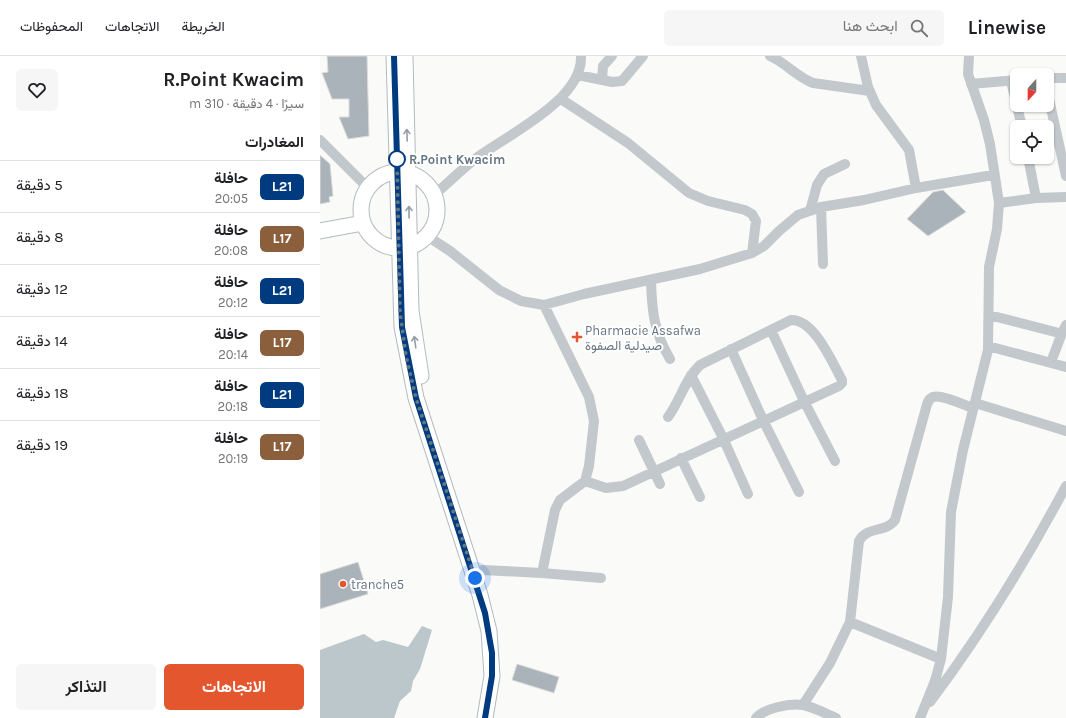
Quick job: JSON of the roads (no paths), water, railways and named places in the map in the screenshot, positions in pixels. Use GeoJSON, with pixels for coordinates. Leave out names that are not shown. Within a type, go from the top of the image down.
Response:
{"type":"FeatureCollection","features":[{"type":"Feature","properties":{"kind":"main road"},"geometry":{"type":"LineString","coordinates":[[394,56],[403,173]]}},
{"type":"Feature","properties":{"kind":"main road"},"geometry":{"type":"LineString","coordinates":[[405,56],[403,173],[404,247],[400,312],[411,377],[480,595],[489,631],[492,676],[485,718]]}},
{"type":"Feature","properties":{"kind":"main road"},"geometry":{"type":"LineString","coordinates":[[403,173],[423,181],[434,195],[437,206],[437,216],[433,227],[427,236],[419,242],[404,247],[388,246],[377,241],[369,233],[363,223],[362,205],[368,188],[381,177],[403,173]]}},
{"type":"Feature","properties":{"kind":"main road"},"geometry":{"type":"LineString","coordinates":[[320,231],[363,223]]}},
{"type":"Feature","properties":{"kind":"main road"},"geometry":{"type":"LineString","coordinates":[[404,247],[412,324],[424,392],[483,570],[495,611],[500,638],[501,686],[496,718]]}},
{"type":"Feature","properties":{"kind":"street"},"geometry":{"type":"LineString","coordinates":[[434,195],[475,159],[561,99],[572,87],[578,75],[581,56]]}},
{"type":"Feature","properties":{"kind":"street"},"geometry":{"type":"LineString","coordinates":[[602,80],[603,66],[612,56]]}},
{"type":"Feature","properties":{"kind":"street"},"geometry":{"type":"LineString","coordinates":[[578,75],[602,80],[622,81],[643,56]]}},
{"type":"Feature","properties":{"kind":"street"},"geometry":{"type":"LineString","coordinates":[[770,56],[779,60],[806,80],[813,83],[870,91]]}},
{"type":"Feature","properties":{"kind":"street"},"geometry":{"type":"LineString","coordinates":[[861,56],[870,91],[876,105],[909,150],[916,188]]}},
{"type":"Feature","properties":{"kind":"street"},"geometry":{"type":"LineString","coordinates":[[921,716],[935,681],[941,659],[948,597],[951,512],[957,477],[974,406],[984,372],[988,346],[989,267],[997,229],[999,203],[993,175],[987,131],[971,84],[967,66],[968,56]]}},
{"type":"Feature","properties":{"kind":"street"},"geometry":{"type":"LineString","coordinates":[[1054,78],[1066,78]]}},
{"type":"Feature","properties":{"kind":"street"},"geometry":{"type":"LineString","coordinates":[[971,84],[1010,81]]}},
{"type":"Feature","properties":{"kind":"street"},"geometry":{"type":"LineString","coordinates":[[561,99],[628,143],[689,193],[708,201],[746,210],[752,214],[756,222],[752,253]]}},
{"type":"Feature","properties":{"kind":"street"},"geometry":{"type":"LineString","coordinates":[[1052,112],[1066,176]]}},
{"type":"Feature","properties":{"kind":"street"},"geometry":{"type":"LineString","coordinates":[[320,140],[368,188]]}},
{"type":"Feature","properties":{"kind":"street"},"geometry":{"type":"LineString","coordinates":[[810,211],[817,185],[824,174],[845,164]]}},
{"type":"Feature","properties":{"kind":"street"},"geometry":{"type":"LineString","coordinates":[[1029,164],[1036,198]]}},
{"type":"Feature","properties":{"kind":"street"},"geometry":{"type":"LineString","coordinates":[[427,236],[450,251],[498,290],[521,301],[544,305],[584,294],[700,270],[752,253],[764,246],[789,222],[798,216],[821,207],[864,200],[916,188],[993,175]]}},
{"type":"Feature","properties":{"kind":"street"},"geometry":{"type":"LineString","coordinates":[[999,203],[1036,198],[1066,197]]}},
{"type":"Feature","properties":{"kind":"street"},"geometry":{"type":"LineString","coordinates":[[821,207],[823,264]]}},
{"type":"Feature","properties":{"kind":"street"},"geometry":{"type":"LineString","coordinates":[[651,281],[653,321],[663,347],[670,359]]}},
{"type":"Feature","properties":{"kind":"street"},"geometry":{"type":"LineString","coordinates":[[542,573],[555,510],[560,500],[584,481],[589,466],[592,433],[592,410],[589,397],[544,305]]}},
{"type":"Feature","properties":{"kind":"street"},"geometry":{"type":"LineString","coordinates":[[989,315],[1064,329],[1051,362]]}},
{"type":"Feature","properties":{"kind":"street"},"geometry":{"type":"LineString","coordinates":[[584,481],[606,488],[623,486],[723,438],[839,386],[842,383],[842,380],[813,330],[806,323],[798,320],[791,320],[700,365],[692,376],[677,405],[668,417]]}},
{"type":"Feature","properties":{"kind":"street"},"geometry":{"type":"LineString","coordinates":[[772,330],[804,401],[835,462]]}},
{"type":"Feature","properties":{"kind":"street"},"geometry":{"type":"LineString","coordinates":[[988,346],[1066,367]]}},
{"type":"Feature","properties":{"kind":"street"},"geometry":{"type":"LineString","coordinates":[[731,350],[763,420],[799,492]]}},
{"type":"Feature","properties":{"kind":"street"},"geometry":{"type":"LineString","coordinates":[[692,376],[723,438],[748,494]]}},
{"type":"Feature","properties":{"kind":"street"},"geometry":{"type":"LineString","coordinates":[[803,705],[830,663],[850,622],[859,541],[866,533],[889,526],[895,520],[930,399],[937,396],[1066,431]]}},
{"type":"Feature","properties":{"kind":"street"},"geometry":{"type":"LineString","coordinates":[[639,440],[660,484]]}},
{"type":"Feature","properties":{"kind":"street"},"geometry":{"type":"LineString","coordinates":[[681,458],[700,497]]}},
{"type":"Feature","properties":{"kind":"street"},"geometry":{"type":"LineString","coordinates":[[921,716],[974,641],[1038,539],[1066,486]]}},
{"type":"Feature","properties":{"kind":"street"},"geometry":{"type":"LineString","coordinates":[[483,570],[601,578]]}},
{"type":"Feature","properties":{"kind":"street"},"geometry":{"type":"LineString","coordinates":[[850,622],[941,659]]}},
{"type":"Feature","properties":{"kind":"street"},"geometry":{"type":"LineString","coordinates":[[756,718],[762,712],[776,708],[803,705],[836,718]]}},
{"type":"Feature","properties":{"kind":"place","name":"R.Point Kwacim"},"geometry":{"type":"Point","coordinates":[397,159]}},
{"type":"Feature","properties":{"kind":"place","name":"Pharmacie Assafwa صيدلية الصفوة"},"geometry":{"type":"Point","coordinates":[577,337]}},
{"type":"Feature","properties":{"kind":"place","name":"tranche5"},"geometry":{"type":"Point","coordinates":[343,584]}}]}
